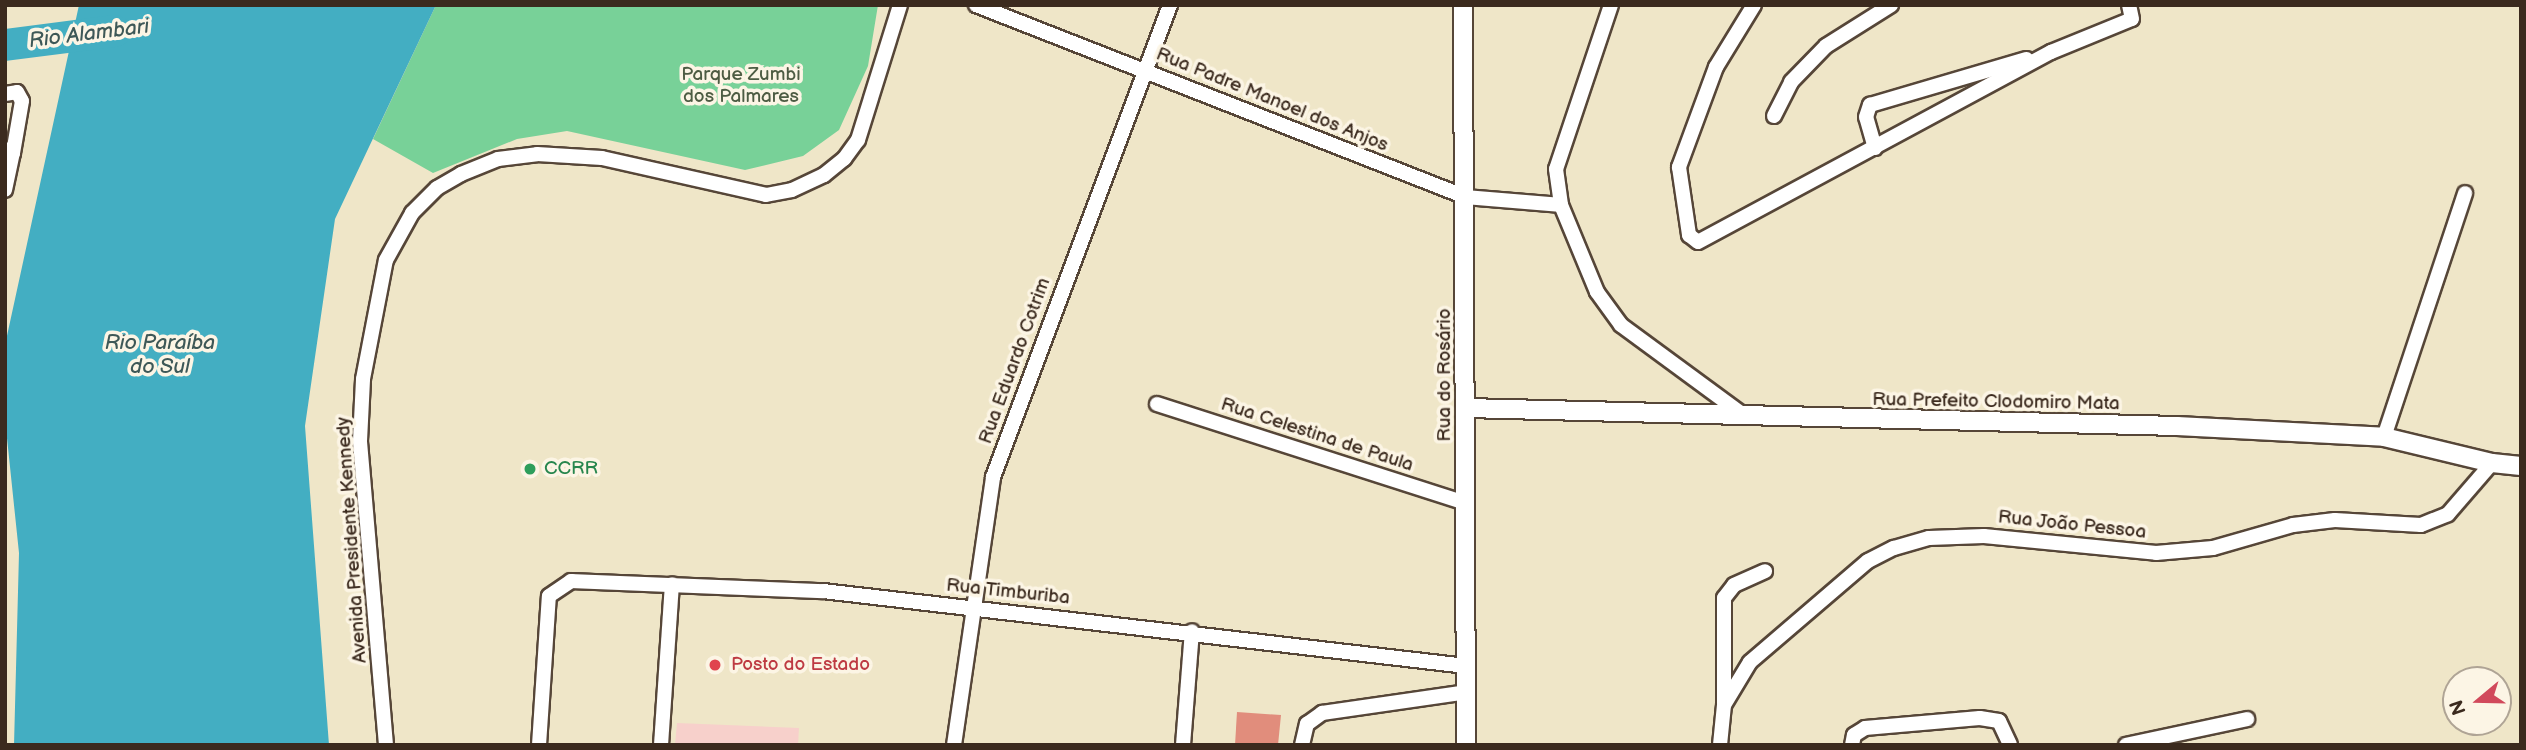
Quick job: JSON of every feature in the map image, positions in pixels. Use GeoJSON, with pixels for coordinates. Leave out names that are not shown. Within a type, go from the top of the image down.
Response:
{"type":"FeatureCollection","features":[{"type":"Feature","properties":{"kind":"street","name":"Avenida Presidente Kennedy"},"geometry":{"type":"LineString","coordinates":[[386,745],[360,441],[363,379],[386,260],[412,213],[437,188],[461,174],[498,159],[537,154],[602,158],[766,195],[792,190],[824,175],[844,159],[858,140],[900,5]]}},
{"type":"Feature","properties":{"kind":"street","name":"Rua Padre Manoel dos Anjos"},"geometry":{"type":"LineString","coordinates":[[975,5],[1466,197],[1561,205]]}},
{"type":"Feature","properties":{"kind":"street","name":"Rua Eduardo Cotrim"},"geometry":{"type":"LineString","coordinates":[[954,745],[993,477],[1004,440],[1170,5]]}},
{"type":"Feature","properties":{"kind":"street","name":"Rua do Rosário"},"geometry":{"type":"LineString","coordinates":[[1463,5],[1466,197],[1466,745]]}},
{"type":"Feature","properties":{"kind":"street"},"geometry":{"type":"LineString","coordinates":[[1611,5],[1556,169],[1561,205],[1597,292],[1621,326],[1746,416]]}},
{"type":"Feature","properties":{"kind":"street"},"geometry":{"type":"LineString","coordinates":[[1754,5],[1716,67],[1679,167],[1679,190],[1689,235],[1698,242],[2051,51],[2130,12]]}},
{"type":"Feature","properties":{"kind":"street"},"geometry":{"type":"LineString","coordinates":[[1774,116],[1791,82],[1826,46],[1891,5]]}},
{"type":"Feature","properties":{"kind":"street"},"geometry":{"type":"LineString","coordinates":[[1875,148],[1866,112],[1877,101],[2051,51]]}},
{"type":"Feature","properties":{"kind":"street"},"geometry":{"type":"LineString","coordinates":[[5,94],[17,92],[22,101],[9,151],[5,190]]}},
{"type":"Feature","properties":{"kind":"street"},"geometry":{"type":"LineString","coordinates":[[2384,438],[2465,194]]}},
{"type":"Feature","properties":{"kind":"street","name":"Rua Celestina de Paula"},"geometry":{"type":"LineString","coordinates":[[1157,404],[1465,503]]}},
{"type":"Feature","properties":{"kind":"street","name":"Rua Prefeito Clodomiro Mata"},"geometry":{"type":"LineString","coordinates":[[1466,408],[2177,426],[2384,438],[2492,463],[2521,466]]}},
{"type":"Feature","properties":{"kind":"street","name":"Rua João Pessoa"},"geometry":{"type":"LineString","coordinates":[[1720,745],[1724,705],[1750,662],[1868,561],[1894,548],[1930,538],[1984,536],[2166,553],[2213,548],[2293,525],[2335,520],[2421,525],[2448,514],[2492,463]]}},
{"type":"Feature","properties":{"kind":"street"},"geometry":{"type":"LineString","coordinates":[[1724,705],[1724,598],[1734,585],[1765,570]]}},
{"type":"Feature","properties":{"kind":"street","name":"Rua Timburiba"},"geometry":{"type":"LineString","coordinates":[[539,745],[549,596],[571,581],[823,591],[1192,631],[1466,666]]}},
{"type":"Feature","properties":{"kind":"street"},"geometry":{"type":"LineString","coordinates":[[660,745],[672,584]]}},
{"type":"Feature","properties":{"kind":"street"},"geometry":{"type":"LineString","coordinates":[[1183,745],[1192,631]]}},
{"type":"Feature","properties":{"kind":"street"},"geometry":{"type":"LineString","coordinates":[[1302,745],[1307,724],[1322,713],[1466,692]]}},
{"type":"Feature","properties":{"kind":"street"},"geometry":{"type":"LineString","coordinates":[[1852,745],[1854,735],[1865,728],[1980,718],[1999,721],[2010,745]]}},
{"type":"Feature","properties":{"kind":"street"},"geometry":{"type":"LineString","coordinates":[[2134,743],[2247,719]]}},
{"type":"Feature","properties":{"kind":"shaded area"},"geometry":{"type":"Polygon","coordinates":[[[677,723],[799,728],[798,745],[675,745],[677,723]]]}},
{"type":"Feature","properties":{"kind":"green space","name":"Parque Zumbi dos Palmares"},"geometry":{"type":"Polygon","coordinates":[[[436,5],[878,5],[868,66],[839,130],[803,156],[745,170],[567,131],[517,139],[433,173],[373,139],[436,5]]]}},
{"type":"Feature","properties":{"kind":"water","name":"Rio Paraíba do Sul"},"geometry":{"type":"Polygon","coordinates":[[[79,5],[436,5],[335,219],[305,426],[329,745],[14,745],[19,553],[5,419],[5,345],[79,5]]]}},
{"type":"Feature","properties":{"kind":"building"},"geometry":{"type":"Polygon","coordinates":[[[1237,712],[1281,715],[1278,745],[1235,745],[1237,712]]]}},
{"type":"Feature","properties":{"kind":"waterway","name":"Rio Alambari"},"geometry":{"type":"LineString","coordinates":[[5,45],[115,31]]}},
{"type":"Feature","properties":{"kind":"place","name":"CCRR"},"geometry":{"type":"Point","coordinates":[530,469]}},
{"type":"Feature","properties":{"kind":"place","name":"Posto do Estado"},"geometry":{"type":"Point","coordinates":[715,665]}}]}
